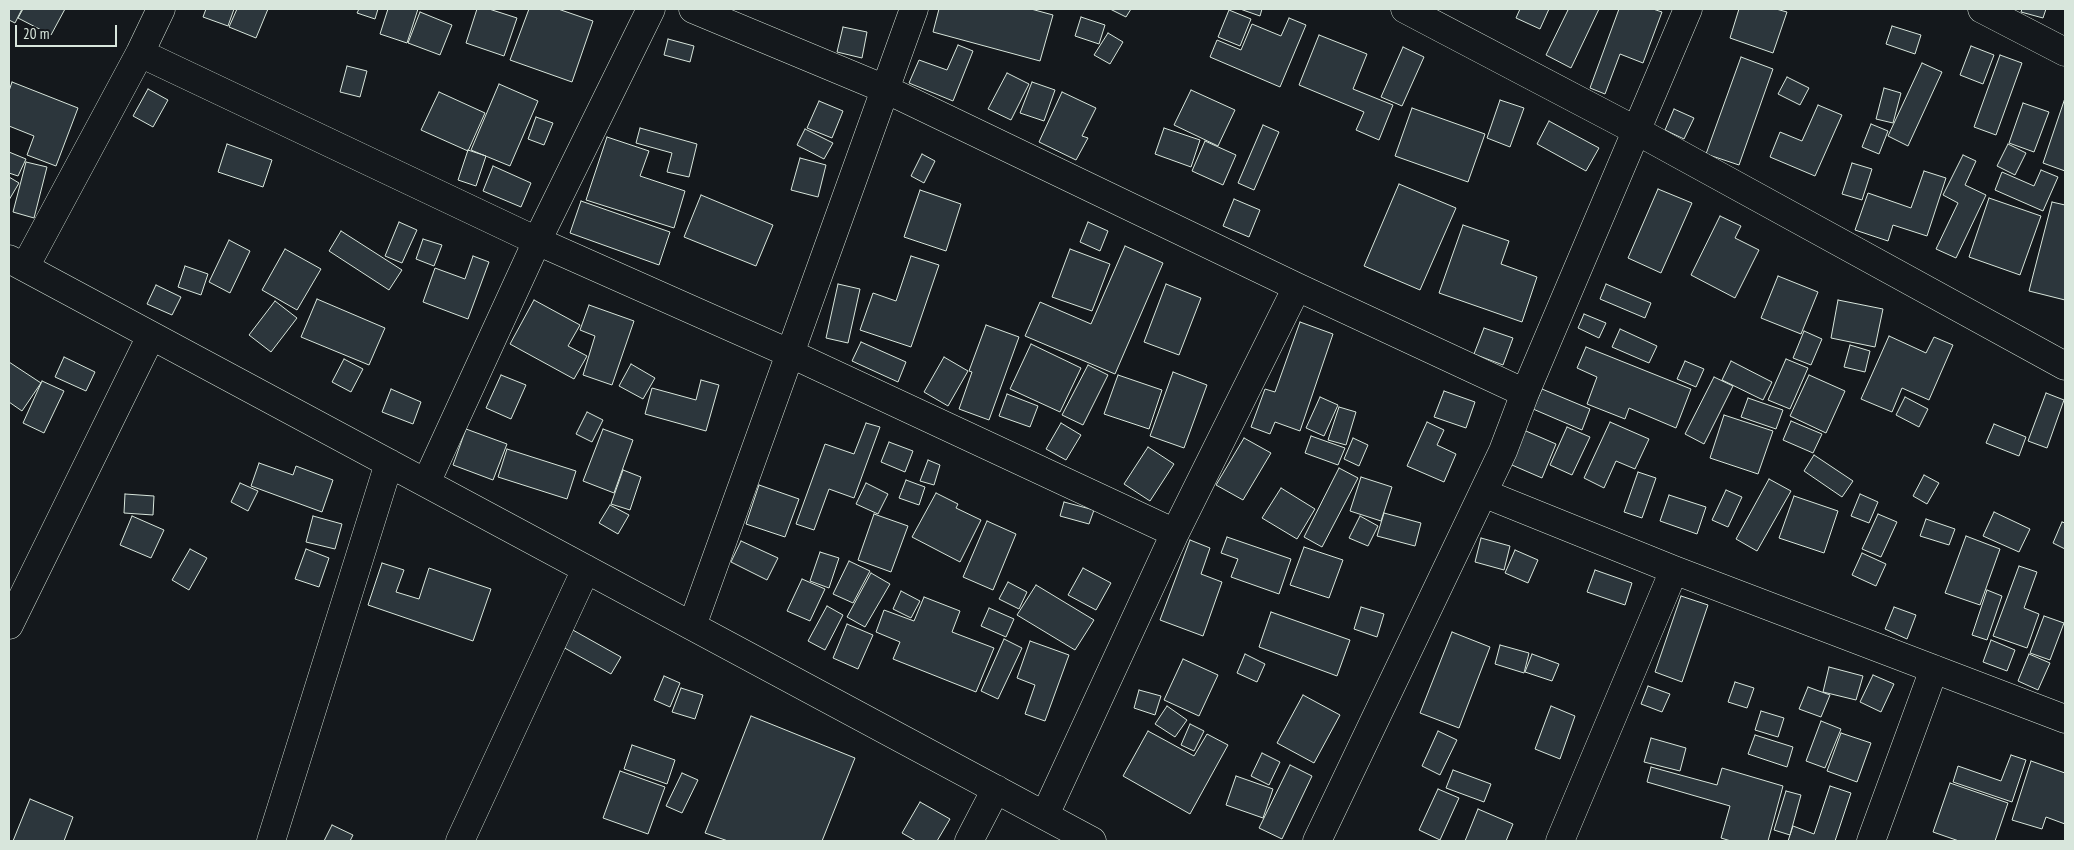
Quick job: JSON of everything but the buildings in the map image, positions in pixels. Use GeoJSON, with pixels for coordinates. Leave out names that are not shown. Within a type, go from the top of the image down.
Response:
{"type":"FeatureCollection","features":[{"type":"Feature","properties":{"kind":"street"},"geometry":{"type":"LineString","coordinates":[[161,9],[140,53],[17,263],[1092,841]]}},
{"type":"Feature","properties":{"kind":"street"},"geometry":{"type":"LineString","coordinates":[[426,483],[538,241],[652,9]]}},
{"type":"Feature","properties":{"kind":"street"},"geometry":{"type":"LineString","coordinates":[[693,9],[885,89],[1297,287],[1525,393]]}},
{"type":"Feature","properties":{"kind":"street"},"geometry":{"type":"LineString","coordinates":[[692,626],[914,9]]}},
{"type":"Feature","properties":{"kind":"street"},"geometry":{"type":"LineString","coordinates":[[1405,9],[1636,131],[2065,366]]}},
{"type":"Feature","properties":{"kind":"street"},"geometry":{"type":"LineString","coordinates":[[1317,841],[1503,451],[1525,393],[1688,9]]}},
{"type":"Feature","properties":{"kind":"street"},"geometry":{"type":"LineString","coordinates":[[1982,9],[2065,52]]}},
{"type":"Feature","properties":{"kind":"street"},"geometry":{"type":"LineString","coordinates":[[140,53],[538,241],[790,353],[1175,532]]}},
{"type":"Feature","properties":{"kind":"street"},"geometry":{"type":"LineString","coordinates":[[1044,815],[1175,532],[1297,287]]}},
{"type":"Feature","properties":{"kind":"street"},"geometry":{"type":"LineString","coordinates":[[9,625],[151,336]]}},
{"type":"Feature","properties":{"kind":"street"},"geometry":{"type":"LineString","coordinates":[[271,841],[389,463]]}},
{"type":"Feature","properties":{"kind":"street"},"geometry":{"type":"LineString","coordinates":[[1483,494],[1674,570],[1934,669],[2064,716]]}},
{"type":"Feature","properties":{"kind":"street"},"geometry":{"type":"LineString","coordinates":[[460,841],[586,569]]}},
{"type":"Feature","properties":{"kind":"street"},"geometry":{"type":"LineString","coordinates":[[1560,841],[1674,570]]}},
{"type":"Feature","properties":{"kind":"street"},"geometry":{"type":"LineString","coordinates":[[1871,841],[1934,669]]}},
{"type":"Feature","properties":{"kind":"street"},"geometry":{"type":"LineString","coordinates":[[969,841],[996,789]]}}]}
